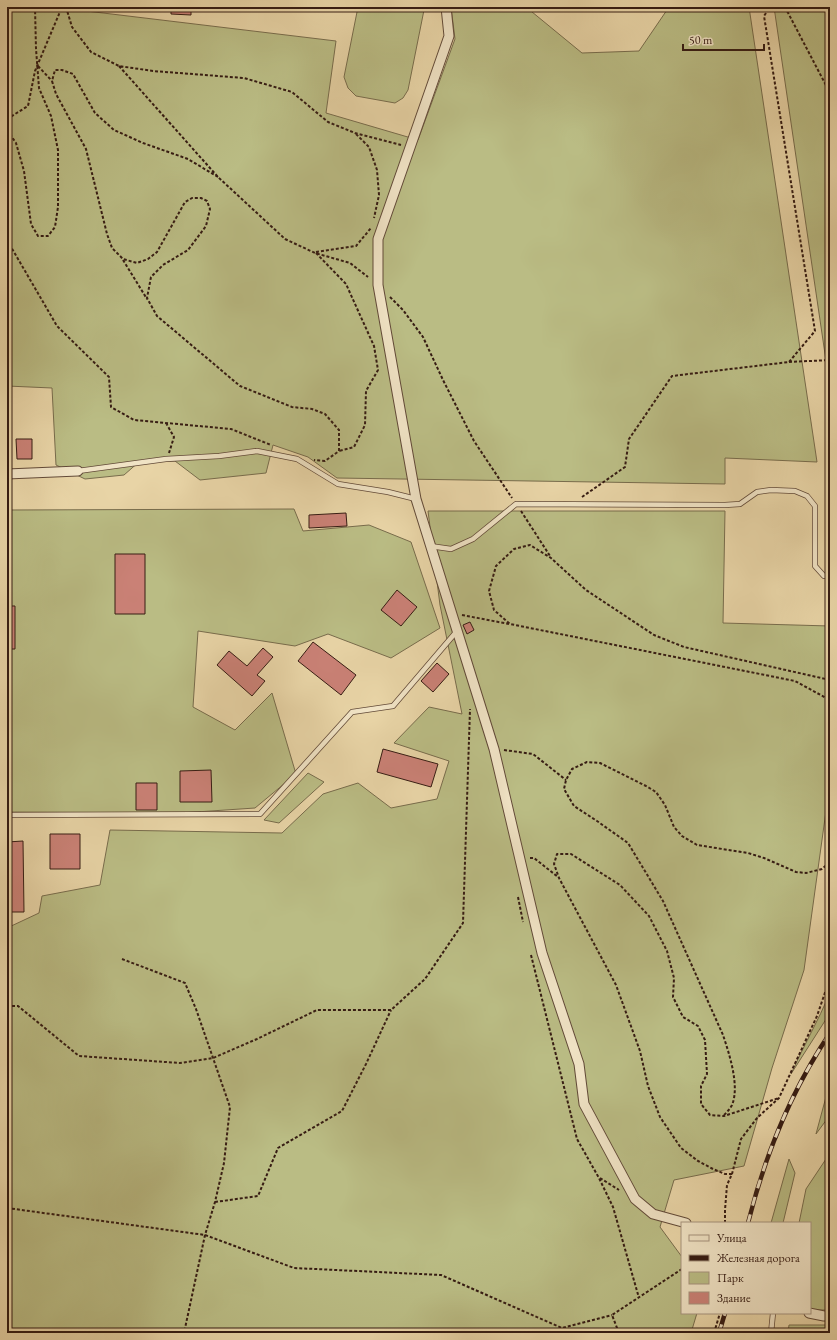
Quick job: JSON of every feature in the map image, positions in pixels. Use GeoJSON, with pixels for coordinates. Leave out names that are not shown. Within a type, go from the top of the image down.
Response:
{"type":"FeatureCollection","features":[{"type":"Feature","properties":{"kind":"street"},"geometry":{"type":"LineString","coordinates":[[446,7],[449,36],[378,239],[378,285],[416,499],[494,749],[542,953],[579,1064],[584,1104],[635,1199],[653,1214],[682,1222]]}},
{"type":"Feature","properties":{"kind":"street"},"geometry":{"type":"LineString","coordinates":[[7,474],[78,471]]}},
{"type":"Feature","properties":{"kind":"street"},"geometry":{"type":"LineString","coordinates":[[811,1313],[830,1316]]}},
{"type":"Feature","properties":{"kind":"lane"},"geometry":{"type":"LineString","coordinates":[[78,471],[166,459],[219,456],[257,451],[297,459],[338,484],[388,492],[416,499]]}},
{"type":"Feature","properties":{"kind":"lane"},"geometry":{"type":"LineString","coordinates":[[430,546],[450,549],[473,539],[516,504],[725,505],[740,504],[757,492],[771,490],[795,491],[808,496],[815,506],[815,566],[824,576],[830,576]]}},
{"type":"Feature","properties":{"kind":"lane"},"geometry":{"type":"LineString","coordinates":[[7,815],[260,814],[352,712],[393,706],[457,631]]}},
{"type":"Feature","properties":{"kind":"lane"},"geometry":{"type":"LineString","coordinates":[[770,1333],[773,1314]]}},
{"type":"Feature","properties":{"kind":"path"},"geometry":{"type":"LineString","coordinates":[[7,130],[16,143],[24,171],[31,224],[38,236],[48,236],[55,227],[58,207],[58,150],[51,116],[40,88],[36,7]]}},
{"type":"Feature","properties":{"kind":"path"},"geometry":{"type":"LineString","coordinates":[[7,119],[28,106],[38,66],[62,7]]}},
{"type":"Feature","properties":{"kind":"path"},"geometry":{"type":"LineString","coordinates":[[66,7],[72,28],[91,52],[119,66],[153,71],[244,78],[292,92],[328,122],[355,133],[410,148]]}},
{"type":"Feature","properties":{"kind":"path"},"geometry":{"type":"LineString","coordinates":[[770,7],[764,16],[815,331],[789,362]]}},
{"type":"Feature","properties":{"kind":"path"},"geometry":{"type":"LineString","coordinates":[[785,7],[830,93]]}},
{"type":"Feature","properties":{"kind":"path"},"geometry":{"type":"LineString","coordinates":[[38,66],[52,81],[56,94],[86,149],[107,234],[112,248],[123,259],[157,316],[240,386],[292,408],[312,410],[325,414],[339,430],[339,451]]}},
{"type":"Feature","properties":{"kind":"path"},"geometry":{"type":"LineString","coordinates":[[119,66],[218,177],[285,240],[315,253],[350,263],[378,285],[404,310],[423,337],[474,441],[550,558]]}},
{"type":"Feature","properties":{"kind":"path"},"geometry":{"type":"LineString","coordinates":[[52,81],[55,70],[62,70],[73,74],[95,113],[114,130],[143,143],[188,159],[218,177]]}},
{"type":"Feature","properties":{"kind":"path"},"geometry":{"type":"LineString","coordinates":[[355,133],[369,147],[376,170],[378,195],[374,218]]}},
{"type":"Feature","properties":{"kind":"path"},"geometry":{"type":"LineString","coordinates":[[123,259],[137,263],[148,259],[157,252],[185,202],[192,198],[202,198],[207,201],[210,209],[206,226],[188,250],[163,265],[151,277],[147,298],[151,306]]}},
{"type":"Feature","properties":{"kind":"path"},"geometry":{"type":"LineString","coordinates":[[315,253],[356,246],[372,226]]}},
{"type":"Feature","properties":{"kind":"path"},"geometry":{"type":"LineString","coordinates":[[7,240],[56,326],[109,377],[112,407],[134,420],[231,429],[277,448]]}},
{"type":"Feature","properties":{"kind":"path"},"geometry":{"type":"LineString","coordinates":[[310,460],[325,461],[339,451],[354,447],[365,425],[366,391],[378,370],[374,346],[346,284],[315,253]]}},
{"type":"Feature","properties":{"kind":"path"},"geometry":{"type":"LineString","coordinates":[[572,504],[624,467],[629,439],[672,376],[789,362],[830,360]]}},
{"type":"Feature","properties":{"kind":"path"},"geometry":{"type":"LineString","coordinates":[[166,423],[174,437],[166,459]]}},
{"type":"Feature","properties":{"kind":"path"},"geometry":{"type":"LineString","coordinates":[[510,624],[494,610],[489,591],[496,566],[514,549],[530,545],[550,558],[586,590],[654,635],[684,647],[830,680]]}},
{"type":"Feature","properties":{"kind":"path"},"geometry":{"type":"LineString","coordinates":[[451,613],[794,681],[828,699],[830,703]]}},
{"type":"Feature","properties":{"kind":"path"},"geometry":{"type":"LineString","coordinates":[[215,1202],[258,1196],[278,1148],[342,1111],[391,1010],[425,979],[463,923],[470,709]]}},
{"type":"Feature","properties":{"kind":"path"},"geometry":{"type":"LineString","coordinates":[[494,749],[534,754],[566,780]]}},
{"type":"Feature","properties":{"kind":"path"},"geometry":{"type":"LineString","coordinates":[[724,1116],[732,1105],[735,1087],[731,1058],[663,901],[628,844],[574,806],[564,789],[566,780],[572,769],[587,762],[600,763],[656,792],[665,805],[674,827],[682,836],[696,845],[748,853],[764,858],[796,872],[806,873],[822,869],[830,862]]}},
{"type":"Feature","properties":{"kind":"path"},"geometry":{"type":"LineString","coordinates":[[732,1174],[725,1174],[698,1162],[681,1148],[660,1117],[648,1086],[640,1051],[616,985],[559,878],[554,864],[557,854],[571,854],[620,885],[649,916],[667,950],[674,978],[673,998],[682,1017],[698,1026],[705,1040],[708,1074],[701,1086],[701,1104],[710,1115],[724,1116],[779,1098]]}},
{"type":"Feature","properties":{"kind":"path"},"geometry":{"type":"LineString","coordinates":[[519,857],[534,858],[559,878]]}},
{"type":"Feature","properties":{"kind":"path"},"geometry":{"type":"LineString","coordinates":[[517,894],[524,924]]}},
{"type":"Feature","properties":{"kind":"path"},"geometry":{"type":"LineString","coordinates":[[531,953],[577,1139],[613,1207],[638,1298]]}},
{"type":"Feature","properties":{"kind":"path"},"geometry":{"type":"LineString","coordinates":[[122,959],[185,983],[196,1009],[230,1107],[224,1163],[205,1236],[184,1333]]}},
{"type":"Feature","properties":{"kind":"path"},"geometry":{"type":"LineString","coordinates":[[725,1222],[724,1210],[727,1185],[732,1174],[741,1139],[757,1118],[779,1098],[817,1016],[830,978]]}},
{"type":"Feature","properties":{"kind":"path"},"geometry":{"type":"LineString","coordinates":[[7,1006],[18,1006],[79,1056],[180,1063],[213,1058],[258,1039],[317,1010],[391,1010]]}},
{"type":"Feature","properties":{"kind":"path"},"geometry":{"type":"LineString","coordinates":[[7,1208],[205,1236],[294,1268],[441,1276],[562,1328],[612,1315],[681,1270]]}},
{"type":"Feature","properties":{"kind":"path"},"geometry":{"type":"LineString","coordinates":[[714,1333],[720,1314]]}},
{"type":"Feature","properties":{"kind":"path"},"geometry":{"type":"LineString","coordinates":[[612,1315],[619,1333]]}},
{"type":"Feature","properties":{"kind":"green space"},"geometry":{"type":"Polygon","coordinates":[[[7,7],[78,7],[78,10],[336,41],[326,113],[418,140],[455,39],[451,7],[526,7],[582,53],[639,51],[669,7],[749,7],[817,462],[725,458],[725,484],[337,478],[308,457],[273,445],[266,473],[200,480],[175,461],[140,461],[124,475],[85,479],[56,465],[52,388],[7,386],[7,7]]]}},
{"type":"Feature","properties":{"kind":"green space"},"geometry":{"type":"Polygon","coordinates":[[[358,7],[424,7],[408,90],[403,98],[395,103],[356,96],[348,88],[344,77],[358,7]]]}},
{"type":"Feature","properties":{"kind":"green space"},"geometry":{"type":"Polygon","coordinates":[[[774,7],[830,7],[830,388],[774,7]]]}},
{"type":"Feature","properties":{"kind":"green space"},"geometry":{"type":"Polygon","coordinates":[[[294,509],[303,531],[369,525],[411,542],[440,628],[391,658],[328,634],[295,646],[198,631],[193,707],[235,730],[272,693],[296,774],[255,808],[181,813],[7,812],[7,510],[294,509]]]}},
{"type":"Feature","properties":{"kind":"green space"},"geometry":{"type":"Polygon","coordinates":[[[428,511],[725,511],[723,623],[830,626],[830,782],[804,970],[772,1068],[744,1166],[674,1180],[660,1227],[681,1256],[681,1314],[697,1314],[691,1333],[7,1333],[7,928],[39,913],[42,896],[100,885],[110,830],[282,833],[323,794],[358,783],[391,808],[437,799],[449,761],[394,743],[429,707],[462,714],[440,605],[428,511]]]}},
{"type":"Feature","properties":{"kind":"green space"},"geometry":{"type":"Polygon","coordinates":[[[308,773],[324,782],[279,823],[264,820],[308,773]]]}},
{"type":"Feature","properties":{"kind":"green space"},"geometry":{"type":"Polygon","coordinates":[[[830,993],[830,1013],[791,1074],[821,1014],[830,993]]]}},
{"type":"Feature","properties":{"kind":"green space"},"geometry":{"type":"Polygon","coordinates":[[[830,1082],[830,1115],[816,1134],[830,1082]]]}},
{"type":"Feature","properties":{"kind":"green space"},"geometry":{"type":"Polygon","coordinates":[[[830,1153],[830,1310],[811,1310],[811,1222],[799,1222],[806,1189],[830,1153]]]}},
{"type":"Feature","properties":{"kind":"green space"},"geometry":{"type":"Polygon","coordinates":[[[789,1159],[795,1173],[783,1222],[771,1222],[789,1159]]]}},
{"type":"Feature","properties":{"kind":"green space"},"geometry":{"type":"Polygon","coordinates":[[[789,1325],[830,1325],[830,1333],[788,1333],[789,1325]]]}},
{"type":"Feature","properties":{"kind":"building"},"geometry":{"type":"Polygon","coordinates":[[[171,7],[191,7],[191,15],[171,14],[171,7]]]}},
{"type":"Feature","properties":{"kind":"building"},"geometry":{"type":"Polygon","coordinates":[[[16,439],[32,439],[32,459],[17,459],[16,439]]]}},
{"type":"Feature","properties":{"kind":"building"},"geometry":{"type":"Polygon","coordinates":[[[346,513],[347,526],[309,528],[309,515],[346,513]]]}},
{"type":"Feature","properties":{"kind":"building"},"geometry":{"type":"Polygon","coordinates":[[[115,554],[145,554],[145,614],[115,614],[115,554]]]}},
{"type":"Feature","properties":{"kind":"building"},"geometry":{"type":"Polygon","coordinates":[[[397,590],[417,607],[401,626],[381,610],[397,590]]]}},
{"type":"Feature","properties":{"kind":"building"},"geometry":{"type":"Polygon","coordinates":[[[7,606],[15,606],[15,649],[7,649],[7,606]]]}},
{"type":"Feature","properties":{"kind":"building"},"geometry":{"type":"Polygon","coordinates":[[[470,622],[474,630],[467,634],[463,625],[470,622]]]}},
{"type":"Feature","properties":{"kind":"building"},"geometry":{"type":"Polygon","coordinates":[[[313,642],[356,675],[341,695],[298,661],[313,642]]]}},
{"type":"Feature","properties":{"kind":"building"},"geometry":{"type":"Polygon","coordinates":[[[263,648],[273,657],[257,675],[265,681],[252,696],[217,665],[229,651],[247,666],[263,648]]]}},
{"type":"Feature","properties":{"kind":"building"},"geometry":{"type":"Polygon","coordinates":[[[437,663],[449,674],[433,692],[421,681],[437,663]]]}},
{"type":"Feature","properties":{"kind":"building"},"geometry":{"type":"Polygon","coordinates":[[[383,749],[438,764],[431,787],[377,772],[383,749]]]}},
{"type":"Feature","properties":{"kind":"building"},"geometry":{"type":"Polygon","coordinates":[[[211,770],[212,802],[180,802],[180,771],[211,770]]]}},
{"type":"Feature","properties":{"kind":"building"},"geometry":{"type":"Polygon","coordinates":[[[136,783],[157,783],[157,810],[136,810],[136,783]]]}},
{"type":"Feature","properties":{"kind":"building"},"geometry":{"type":"Polygon","coordinates":[[[50,834],[80,834],[80,869],[50,869],[50,834]]]}},
{"type":"Feature","properties":{"kind":"building"},"geometry":{"type":"Polygon","coordinates":[[[23,841],[24,912],[7,912],[7,842],[23,841]]]}},
{"type":"Feature","properties":{"kind":"railway"},"geometry":{"type":"LineString","coordinates":[[748,1222],[762,1173],[781,1124],[803,1078],[830,1033]]}},
{"type":"Feature","properties":{"kind":"railway"},"geometry":{"type":"LineString","coordinates":[[719,1333],[725,1314]]}}]}
